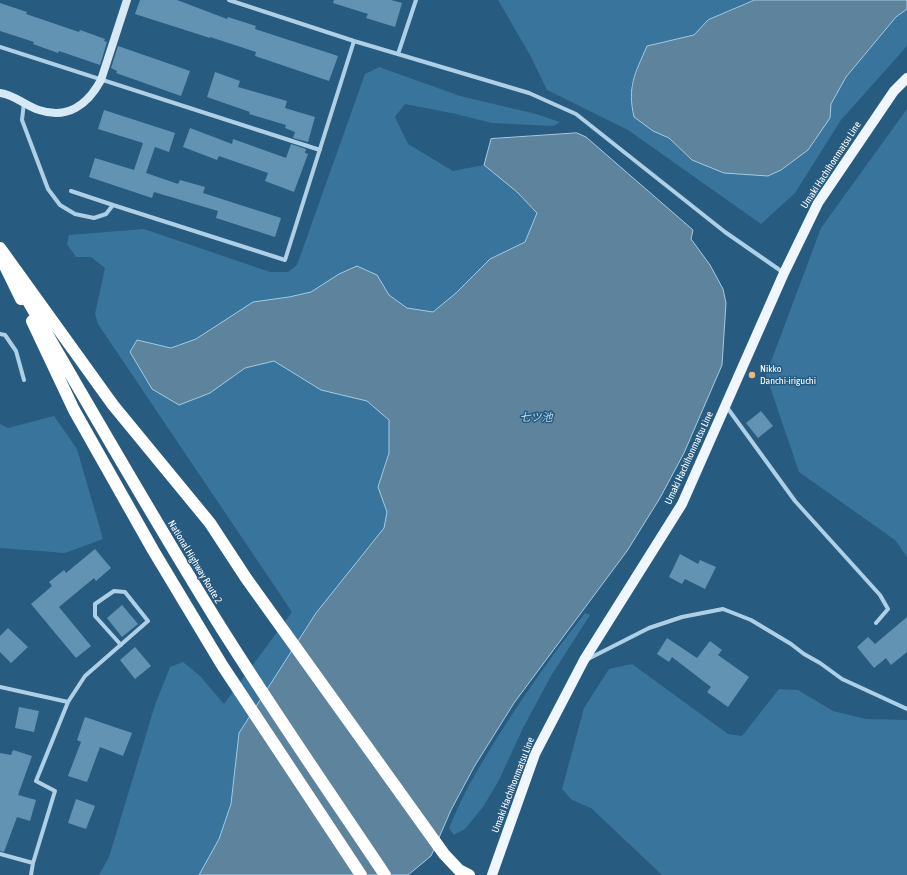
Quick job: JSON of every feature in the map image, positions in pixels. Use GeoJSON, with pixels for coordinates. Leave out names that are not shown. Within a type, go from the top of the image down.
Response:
{"type":"FeatureCollection","features":[{"type":"Feature","properties":{"kind":"highway"},"geometry":{"type":"LineString","coordinates":[[0,248],[113,405],[210,523],[246,578],[444,854],[459,870],[469,875]]}},
{"type":"Feature","properties":{"kind":"highway","name":"National Highway Route 2"},"geometry":{"type":"LineString","coordinates":[[0,252],[111,446],[215,619],[286,729],[385,875]]}},
{"type":"Feature","properties":{"kind":"highway"},"geometry":{"type":"LineString","coordinates":[[0,255],[74,410],[153,550],[222,665],[361,875]]}},
{"type":"Feature","properties":{"kind":"main road","name":"Umaki Hachihonmatsu Line"},"geometry":{"type":"LineString","coordinates":[[492,875],[535,754],[584,660],[682,504],[784,273],[818,203],[894,92],[907,78]]}},
{"type":"Feature","properties":{"kind":"street"},"geometry":{"type":"LineString","coordinates":[[0,93],[8,94],[39,110],[56,114],[74,110],[87,101],[101,80],[127,0]]}},
{"type":"Feature","properties":{"kind":"street"},"geometry":{"type":"LineString","coordinates":[[229,0],[354,41],[529,93],[576,114],[725,232],[784,273]]}},
{"type":"Feature","properties":{"kind":"street"},"geometry":{"type":"LineString","coordinates":[[398,54],[416,0]]}},
{"type":"Feature","properties":{"kind":"street"},"geometry":{"type":"LineString","coordinates":[[71,191],[285,260],[354,41]]}},
{"type":"Feature","properties":{"kind":"street"},"geometry":{"type":"LineString","coordinates":[[0,47],[320,150]]}},
{"type":"Feature","properties":{"kind":"street"},"geometry":{"type":"LineString","coordinates":[[24,102],[22,120],[48,189],[60,205],[75,214],[94,218],[106,214],[113,204]]}},
{"type":"Feature","properties":{"kind":"street"},"geometry":{"type":"LineString","coordinates":[[0,334],[5,335],[16,351],[24,380]]}},
{"type":"Feature","properties":{"kind":"street"},"geometry":{"type":"LineString","coordinates":[[726,405],[794,501],[880,595],[888,609],[876,623]]}},
{"type":"Feature","properties":{"kind":"street"},"geometry":{"type":"LineString","coordinates":[[31,875],[33,863],[55,791],[36,781],[68,702],[85,676],[121,646],[148,620],[125,592],[114,591],[95,604],[95,616],[121,646]]}},
{"type":"Feature","properties":{"kind":"street"},"geometry":{"type":"LineString","coordinates":[[584,660],[649,628],[682,618],[723,609],[751,620],[791,644],[842,679],[907,709]]}},
{"type":"Feature","properties":{"kind":"street"},"geometry":{"type":"LineString","coordinates":[[0,687],[68,702]]}},
{"type":"Feature","properties":{"kind":"street"},"geometry":{"type":"LineString","coordinates":[[0,854],[33,863]]}},
{"type":"Feature","properties":{"kind":"shaded area"},"geometry":{"type":"Polygon","coordinates":[[[498,0],[755,0],[708,20],[694,35],[647,46],[638,67],[631,86],[653,131],[669,138],[692,160],[830,118],[831,104],[846,77],[896,17],[907,9],[907,46],[841,120],[795,193],[761,224],[628,130],[547,90],[530,55],[498,0]]]}},
{"type":"Feature","properties":{"kind":"shaded area"},"geometry":{"type":"Polygon","coordinates":[[[379,67],[460,96],[536,114],[560,122],[554,126],[492,123],[405,104],[395,117],[408,144],[453,171],[484,165],[517,192],[537,213],[525,242],[490,259],[456,293],[433,312],[408,308],[389,295],[377,275],[339,274],[311,292],[253,302],[196,339],[171,348],[137,340],[210,393],[245,368],[274,361],[321,390],[367,401],[389,420],[389,453],[378,487],[387,512],[384,528],[316,613],[239,733],[231,804],[219,839],[199,875],[99,875],[109,857],[155,705],[170,667],[183,662],[201,677],[224,704],[292,612],[98,324],[95,314],[105,268],[91,257],[76,257],[67,244],[69,235],[144,229],[270,272],[288,272],[297,265],[365,74],[379,67]]]}},
{"type":"Feature","properties":{"kind":"shaded area"},"geometry":{"type":"Polygon","coordinates":[[[907,109],[907,557],[895,540],[799,472],[766,375],[821,228],[907,109]]]}},
{"type":"Feature","properties":{"kind":"shaded area"},"geometry":{"type":"Polygon","coordinates":[[[54,416],[77,449],[103,539],[65,553],[0,548],[0,424],[8,428],[54,416]]]}},
{"type":"Feature","properties":{"kind":"shaded area"},"geometry":{"type":"Polygon","coordinates":[[[585,613],[590,615],[551,676],[523,728],[499,780],[483,807],[465,829],[454,835],[449,828],[465,792],[481,764],[523,698],[585,613]]]}},
{"type":"Feature","properties":{"kind":"shaded area"},"geometry":{"type":"Polygon","coordinates":[[[632,664],[728,734],[742,736],[779,689],[798,690],[833,711],[866,719],[907,720],[907,875],[662,875],[591,808],[572,800],[562,789],[584,708],[609,669],[632,664]]]}},
{"type":"Feature","properties":{"kind":"water"},"geometry":{"type":"Polygon","coordinates":[[[755,0],[907,0],[907,9],[896,17],[846,77],[831,104],[830,118],[808,150],[781,170],[768,176],[724,173],[692,160],[669,138],[653,131],[634,117],[631,97],[633,80],[647,46],[694,35],[708,20],[755,0]]]}},
{"type":"Feature","properties":{"kind":"water","name":"七ツ池"},"geometry":{"type":"Polygon","coordinates":[[[577,133],[586,137],[693,230],[691,239],[710,265],[723,289],[726,303],[722,365],[684,453],[660,498],[627,551],[514,703],[474,767],[451,810],[431,856],[408,875],[199,875],[219,839],[231,804],[239,733],[316,613],[384,528],[387,512],[378,487],[389,453],[389,420],[367,401],[321,390],[274,361],[245,368],[210,393],[179,405],[152,389],[130,352],[137,340],[171,348],[196,339],[253,302],[311,292],[339,274],[357,266],[377,275],[389,295],[407,308],[433,312],[456,293],[490,259],[525,242],[537,213],[517,192],[484,165],[491,139],[577,133]]]}},
{"type":"Feature","properties":{"kind":"building"},"geometry":{"type":"Polygon","coordinates":[[[140,0],[177,0],[227,19],[228,17],[256,26],[255,29],[338,56],[329,81],[255,56],[256,52],[135,14],[140,0]]]}},
{"type":"Feature","properties":{"kind":"building"},"geometry":{"type":"Polygon","coordinates":[[[334,0],[391,0],[402,3],[395,27],[366,18],[368,14],[333,3],[334,0]]]}},
{"type":"Feature","properties":{"kind":"building"},"geometry":{"type":"Polygon","coordinates":[[[0,3],[27,12],[26,14],[105,39],[104,41],[107,42],[100,65],[59,51],[58,53],[33,44],[34,42],[0,31],[0,3]]]}},
{"type":"Feature","properties":{"kind":"building"},"geometry":{"type":"Polygon","coordinates":[[[118,46],[190,71],[181,96],[116,73],[117,71],[111,68],[118,46]]]}},
{"type":"Feature","properties":{"kind":"building"},"geometry":{"type":"Polygon","coordinates":[[[215,72],[240,81],[238,87],[287,101],[285,108],[315,117],[308,142],[293,138],[295,132],[285,128],[286,125],[249,114],[250,112],[207,97],[215,72]]]}},
{"type":"Feature","properties":{"kind":"building"},"geometry":{"type":"Polygon","coordinates":[[[104,110],[175,133],[169,152],[155,147],[146,173],[178,184],[180,180],[205,187],[203,193],[281,218],[275,237],[216,218],[218,211],[154,192],[152,198],[89,177],[95,158],[134,170],[143,143],[98,129],[104,110]]]}},
{"type":"Feature","properties":{"kind":"building"},"geometry":{"type":"Polygon","coordinates":[[[190,128],[232,144],[233,139],[286,158],[291,144],[306,149],[305,153],[308,154],[294,192],[265,181],[268,173],[219,156],[217,160],[183,147],[190,128]]]}},
{"type":"Feature","properties":{"kind":"building"},"geometry":{"type":"Polygon","coordinates":[[[761,411],[773,426],[758,438],[746,423],[761,411]]]}},
{"type":"Feature","properties":{"kind":"building"},"geometry":{"type":"Polygon","coordinates":[[[95,549],[111,568],[96,581],[94,578],[59,607],[91,646],[76,658],[31,604],[52,586],[49,582],[64,570],[66,573],[95,549]]]}},
{"type":"Feature","properties":{"kind":"building"},"geometry":{"type":"Polygon","coordinates":[[[680,554],[698,564],[700,560],[716,567],[705,589],[685,579],[682,584],[669,577],[680,554]]]}},
{"type":"Feature","properties":{"kind":"building"},"geometry":{"type":"Polygon","coordinates":[[[122,605],[138,624],[122,637],[107,618],[122,605]]]}},
{"type":"Feature","properties":{"kind":"building"},"geometry":{"type":"Polygon","coordinates":[[[907,617],[907,652],[891,665],[886,658],[874,668],[857,647],[868,637],[875,644],[907,617]]]}},
{"type":"Feature","properties":{"kind":"building"},"geometry":{"type":"Polygon","coordinates":[[[8,628],[28,647],[11,663],[0,652],[0,636],[8,628]]]}},
{"type":"Feature","properties":{"kind":"building"},"geometry":{"type":"Polygon","coordinates":[[[667,638],[697,658],[710,641],[722,650],[718,655],[749,677],[728,707],[707,692],[711,687],[672,657],[669,662],[657,654],[667,638]]]}},
{"type":"Feature","properties":{"kind":"building"},"geometry":{"type":"Polygon","coordinates":[[[135,647],[151,666],[135,679],[120,660],[135,647]]]}},
{"type":"Feature","properties":{"kind":"building"},"geometry":{"type":"Polygon","coordinates":[[[19,707],[39,711],[34,732],[15,728],[19,707]]]}},
{"type":"Feature","properties":{"kind":"building"},"geometry":{"type":"Polygon","coordinates":[[[85,717],[132,733],[123,756],[100,747],[87,782],[68,776],[81,742],[77,740],[85,717]]]}},
{"type":"Feature","properties":{"kind":"building"},"geometry":{"type":"Polygon","coordinates":[[[13,750],[32,756],[18,795],[36,800],[30,821],[17,817],[4,852],[0,851],[0,753],[11,755],[13,750]]]}},
{"type":"Feature","properties":{"kind":"building"},"geometry":{"type":"Polygon","coordinates":[[[76,799],[95,806],[86,829],[68,823],[76,799]]]}},
{"type":"Feature","properties":{"kind":"place","name":"Nikko Danchi-iriguchi"},"geometry":{"type":"Point","coordinates":[752,375]}}]}
